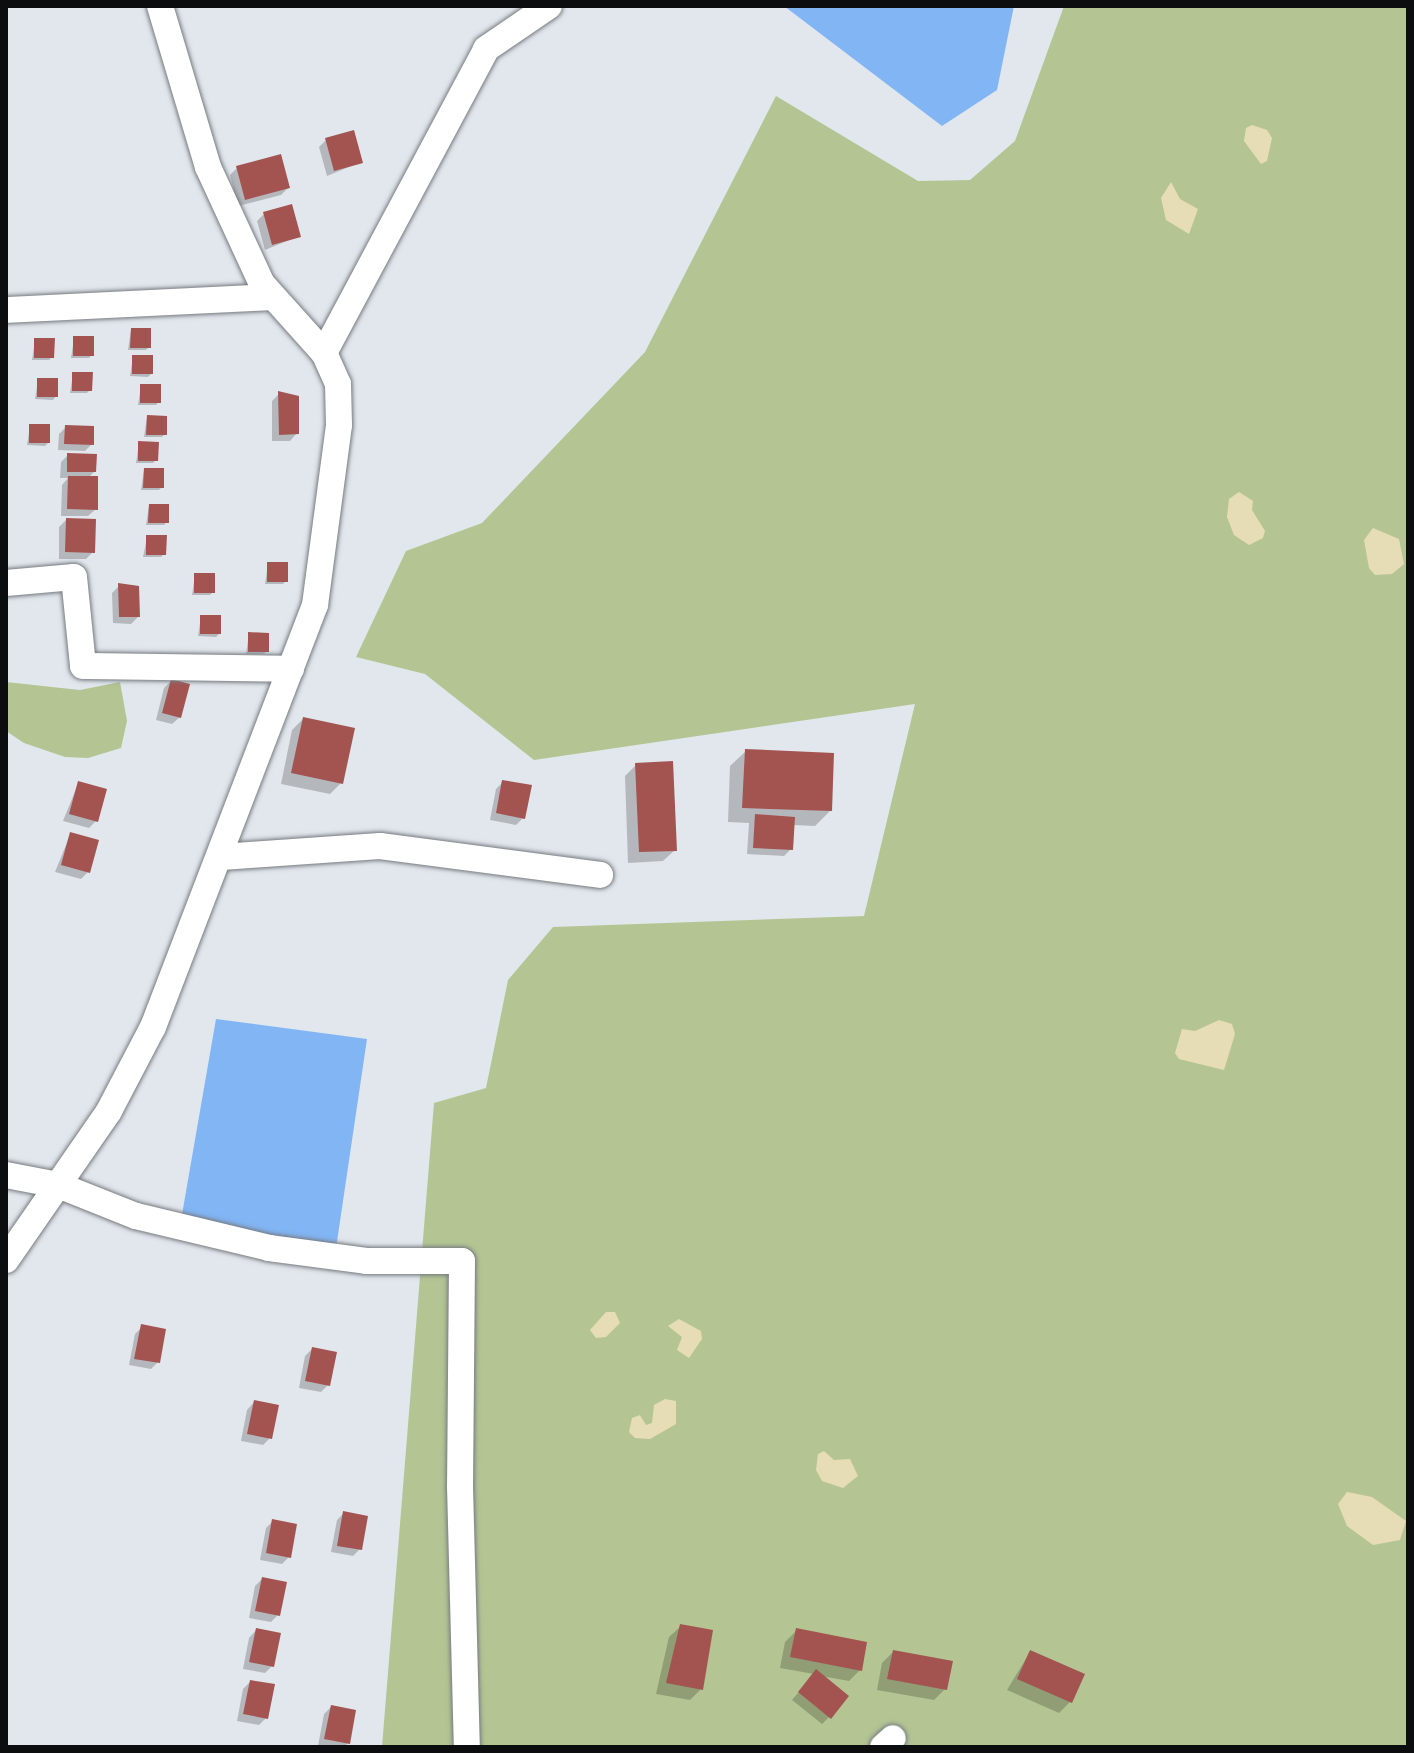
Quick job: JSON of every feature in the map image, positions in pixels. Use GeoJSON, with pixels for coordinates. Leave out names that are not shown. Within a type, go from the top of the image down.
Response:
{"type":"FeatureCollection","features":[{"type":"Feature","properties":{"kind":"street"},"geometry":{"type":"LineString","coordinates":[[6,1260],[109,1111],[153,1027],[221,857],[315,605],[339,425],[338,384],[324,353],[271,297],[208,167],[160,6]]}},
{"type":"Feature","properties":{"kind":"street"},"geometry":{"type":"LineString","coordinates":[[324,353],[486,49],[549,6]]}},
{"type":"Feature","properties":{"kind":"street"},"geometry":{"type":"LineString","coordinates":[[6,310],[271,297]]}},
{"type":"Feature","properties":{"kind":"street"},"geometry":{"type":"LineString","coordinates":[[6,583],[74,577],[83,666],[291,669]]}},
{"type":"Feature","properties":{"kind":"street"},"geometry":{"type":"LineString","coordinates":[[221,857],[380,846],[600,875]]}},
{"type":"Feature","properties":{"kind":"street"},"geometry":{"type":"LineString","coordinates":[[6,1175],[58,1185],[136,1216],[269,1248],[366,1261],[462,1261],[460,1486],[467,1747]]}},
{"type":"Feature","properties":{"kind":"green space"},"geometry":{"type":"Polygon","coordinates":[[[1064,6],[1408,6],[1408,1747],[382,1747],[434,1103],[486,1088],[508,980],[553,927],[864,916],[915,704],[534,760],[425,674],[356,657],[406,551],[482,523],[645,352],[776,96],[918,181],[970,180],[1015,141],[1064,6]]]}},
{"type":"Feature","properties":{"kind":"green space"},"geometry":{"type":"Polygon","coordinates":[[[6,682],[80,690],[120,682],[127,721],[121,748],[88,758],[65,757],[24,743],[6,731],[6,682]]]}},
{"type":"Feature","properties":{"kind":"sand"},"geometry":{"type":"Polygon","coordinates":[[[1252,125],[1267,130],[1272,138],[1267,161],[1261,164],[1244,141],[1246,128],[1252,125]]]}},
{"type":"Feature","properties":{"kind":"sand"},"geometry":{"type":"Polygon","coordinates":[[[1171,182],[1180,199],[1198,209],[1189,234],[1166,220],[1161,198],[1171,182]]]}},
{"type":"Feature","properties":{"kind":"sand"},"geometry":{"type":"Polygon","coordinates":[[[1239,492],[1253,501],[1252,510],[1265,531],[1263,538],[1249,545],[1234,535],[1227,517],[1229,499],[1239,492]]]}},
{"type":"Feature","properties":{"kind":"sand"},"geometry":{"type":"Polygon","coordinates":[[[1373,528],[1399,539],[1404,564],[1392,574],[1375,575],[1369,568],[1364,540],[1373,528]]]}},
{"type":"Feature","properties":{"kind":"sand"},"geometry":{"type":"Polygon","coordinates":[[[1219,1020],[1232,1024],[1235,1034],[1224,1070],[1179,1059],[1175,1053],[1182,1029],[1195,1031],[1219,1020]]]}},
{"type":"Feature","properties":{"kind":"sand"},"geometry":{"type":"Polygon","coordinates":[[[606,1312],[615,1312],[620,1323],[606,1337],[596,1338],[590,1330],[606,1312]]]}},
{"type":"Feature","properties":{"kind":"sand"},"geometry":{"type":"Polygon","coordinates":[[[679,1319],[701,1331],[702,1339],[689,1358],[677,1350],[682,1337],[668,1326],[679,1319]]]}},
{"type":"Feature","properties":{"kind":"sand"},"geometry":{"type":"Polygon","coordinates":[[[665,1399],[676,1401],[676,1424],[650,1439],[635,1438],[629,1432],[632,1418],[640,1415],[646,1425],[652,1423],[654,1405],[665,1399]]]}},
{"type":"Feature","properties":{"kind":"sand"},"geometry":{"type":"Polygon","coordinates":[[[824,1451],[834,1460],[850,1459],[858,1476],[843,1488],[822,1481],[816,1470],[818,1454],[824,1451]]]}},
{"type":"Feature","properties":{"kind":"sand"},"geometry":{"type":"Polygon","coordinates":[[[1347,1492],[1372,1497],[1406,1521],[1400,1540],[1373,1545],[1347,1526],[1338,1504],[1347,1492]]]}},
{"type":"Feature","properties":{"kind":"water"},"geometry":{"type":"Polygon","coordinates":[[[784,6],[1014,6],[997,90],[942,126],[784,6]]]}},
{"type":"Feature","properties":{"kind":"water"},"geometry":{"type":"Polygon","coordinates":[[[216,1019],[367,1039],[335,1255],[180,1226],[216,1019]]]}},
{"type":"Feature","properties":{"kind":"building"},"geometry":{"type":"Polygon","coordinates":[[[354,130],[363,163],[334,171],[325,138],[354,130]]]}},
{"type":"Feature","properties":{"kind":"building"},"geometry":{"type":"Polygon","coordinates":[[[281,154],[290,188],[245,200],[236,166],[281,154]]]}},
{"type":"Feature","properties":{"kind":"building"},"geometry":{"type":"Polygon","coordinates":[[[292,204],[301,237],[272,245],[263,212],[292,204]]]}},
{"type":"Feature","properties":{"kind":"building"},"geometry":{"type":"Polygon","coordinates":[[[131,328],[151,328],[151,348],[130,348],[131,328]]]}},
{"type":"Feature","properties":{"kind":"building"},"geometry":{"type":"Polygon","coordinates":[[[73,336],[94,336],[94,356],[73,356],[73,336]]]}},
{"type":"Feature","properties":{"kind":"building"},"geometry":{"type":"Polygon","coordinates":[[[34,338],[55,338],[54,358],[34,358],[34,338]]]}},
{"type":"Feature","properties":{"kind":"building"},"geometry":{"type":"Polygon","coordinates":[[[132,355],[153,355],[153,374],[132,374],[132,355]]]}},
{"type":"Feature","properties":{"kind":"building"},"geometry":{"type":"Polygon","coordinates":[[[72,372],[93,372],[92,391],[72,391],[72,372]]]}},
{"type":"Feature","properties":{"kind":"building"},"geometry":{"type":"Polygon","coordinates":[[[37,378],[58,378],[58,397],[37,397],[37,378]]]}},
{"type":"Feature","properties":{"kind":"building"},"geometry":{"type":"Polygon","coordinates":[[[140,384],[161,384],[161,403],[140,403],[140,384]]]}},
{"type":"Feature","properties":{"kind":"building"},"geometry":{"type":"Polygon","coordinates":[[[278,391],[299,396],[299,434],[279,435],[278,391]]]}},
{"type":"Feature","properties":{"kind":"building"},"geometry":{"type":"Polygon","coordinates":[[[147,415],[167,416],[167,435],[146,435],[147,415]]]}},
{"type":"Feature","properties":{"kind":"building"},"geometry":{"type":"Polygon","coordinates":[[[29,424],[50,424],[50,443],[29,443],[29,424]]]}},
{"type":"Feature","properties":{"kind":"building"},"geometry":{"type":"Polygon","coordinates":[[[65,425],[94,426],[94,445],[64,444],[65,425]]]}},
{"type":"Feature","properties":{"kind":"building"},"geometry":{"type":"Polygon","coordinates":[[[138,441],[159,442],[158,461],[138,461],[138,441]]]}},
{"type":"Feature","properties":{"kind":"building"},"geometry":{"type":"Polygon","coordinates":[[[67,453],[97,454],[96,472],[67,472],[67,453]]]}},
{"type":"Feature","properties":{"kind":"building"},"geometry":{"type":"Polygon","coordinates":[[[144,468],[164,468],[164,488],[143,488],[144,468]]]}},
{"type":"Feature","properties":{"kind":"building"},"geometry":{"type":"Polygon","coordinates":[[[68,476],[98,476],[98,510],[67,509],[68,476]]]}},
{"type":"Feature","properties":{"kind":"building"},"geometry":{"type":"Polygon","coordinates":[[[149,504],[169,504],[169,523],[148,523],[149,504]]]}},
{"type":"Feature","properties":{"kind":"building"},"geometry":{"type":"Polygon","coordinates":[[[66,518],[96,519],[95,553],[65,552],[66,518]]]}},
{"type":"Feature","properties":{"kind":"building"},"geometry":{"type":"Polygon","coordinates":[[[146,535],[167,535],[166,555],[146,555],[146,535]]]}},
{"type":"Feature","properties":{"kind":"building"},"geometry":{"type":"Polygon","coordinates":[[[267,562],[288,562],[288,582],[267,582],[267,562]]]}},
{"type":"Feature","properties":{"kind":"building"},"geometry":{"type":"Polygon","coordinates":[[[194,573],[215,573],[215,593],[194,593],[194,573]]]}},
{"type":"Feature","properties":{"kind":"building"},"geometry":{"type":"Polygon","coordinates":[[[118,583],[139,586],[140,617],[119,617],[118,583]]]}},
{"type":"Feature","properties":{"kind":"building"},"geometry":{"type":"Polygon","coordinates":[[[200,615],[221,615],[221,634],[200,634],[200,615]]]}},
{"type":"Feature","properties":{"kind":"building"},"geometry":{"type":"Polygon","coordinates":[[[248,632],[269,633],[269,652],[248,652],[248,632]]]}},
{"type":"Feature","properties":{"kind":"building"},"geometry":{"type":"Polygon","coordinates":[[[171,679],[190,684],[181,718],[162,713],[171,679]]]}},
{"type":"Feature","properties":{"kind":"building"},"geometry":{"type":"Polygon","coordinates":[[[303,717],[355,728],[343,784],[291,773],[303,717]]]}},
{"type":"Feature","properties":{"kind":"building"},"geometry":{"type":"Polygon","coordinates":[[[745,749],[834,753],[832,811],[742,808],[745,749]]]}},
{"type":"Feature","properties":{"kind":"building"},"geometry":{"type":"Polygon","coordinates":[[[673,761],[677,851],[639,852],[635,763],[673,761]]]}},
{"type":"Feature","properties":{"kind":"building"},"geometry":{"type":"Polygon","coordinates":[[[502,780],[532,785],[525,819],[496,813],[502,780]]]}},
{"type":"Feature","properties":{"kind":"building"},"geometry":{"type":"Polygon","coordinates":[[[78,781],[107,789],[98,822],[69,814],[78,781]]]}},
{"type":"Feature","properties":{"kind":"building"},"geometry":{"type":"Polygon","coordinates":[[[755,814],[795,817],[793,850],[753,848],[755,814]]]}},
{"type":"Feature","properties":{"kind":"building"},"geometry":{"type":"Polygon","coordinates":[[[70,832],[99,840],[90,873],[61,865],[70,832]]]}},
{"type":"Feature","properties":{"kind":"building"},"geometry":{"type":"Polygon","coordinates":[[[141,1324],[166,1329],[160,1363],[134,1359],[141,1324]]]}},
{"type":"Feature","properties":{"kind":"building"},"geometry":{"type":"Polygon","coordinates":[[[312,1347],[337,1352],[330,1386],[305,1381],[312,1347]]]}},
{"type":"Feature","properties":{"kind":"building"},"geometry":{"type":"Polygon","coordinates":[[[254,1400],[279,1405],[272,1439],[247,1434],[254,1400]]]}},
{"type":"Feature","properties":{"kind":"building"},"geometry":{"type":"Polygon","coordinates":[[[343,1511],[368,1516],[362,1550],[337,1546],[343,1511]]]}},
{"type":"Feature","properties":{"kind":"building"},"geometry":{"type":"Polygon","coordinates":[[[272,1519],[297,1524],[291,1558],[266,1553],[272,1519]]]}},
{"type":"Feature","properties":{"kind":"building"},"geometry":{"type":"Polygon","coordinates":[[[262,1577],[287,1582],[280,1616],[255,1611],[262,1577]]]}},
{"type":"Feature","properties":{"kind":"building"},"geometry":{"type":"Polygon","coordinates":[[[680,1624],[713,1630],[703,1690],[666,1683],[680,1624]]]}},
{"type":"Feature","properties":{"kind":"building"},"geometry":{"type":"Polygon","coordinates":[[[256,1628],[281,1633],[274,1667],[249,1662],[256,1628]]]}},
{"type":"Feature","properties":{"kind":"building"},"geometry":{"type":"Polygon","coordinates":[[[796,1628],[867,1642],[862,1671],[790,1657],[796,1628]]]}},
{"type":"Feature","properties":{"kind":"building"},"geometry":{"type":"Polygon","coordinates":[[[893,1650],[953,1661],[947,1690],[887,1679],[893,1650]]]}},
{"type":"Feature","properties":{"kind":"building"},"geometry":{"type":"Polygon","coordinates":[[[1030,1650],[1085,1674],[1072,1703],[1017,1679],[1030,1650]]]}},
{"type":"Feature","properties":{"kind":"building"},"geometry":{"type":"Polygon","coordinates":[[[816,1669],[849,1696],[831,1719],[798,1692],[816,1669]]]}},
{"type":"Feature","properties":{"kind":"building"},"geometry":{"type":"Polygon","coordinates":[[[250,1680],[275,1684],[268,1719],[243,1714],[250,1680]]]}},
{"type":"Feature","properties":{"kind":"building"},"geometry":{"type":"Polygon","coordinates":[[[331,1705],[356,1710],[350,1744],[324,1739],[331,1705]]]}}]}
